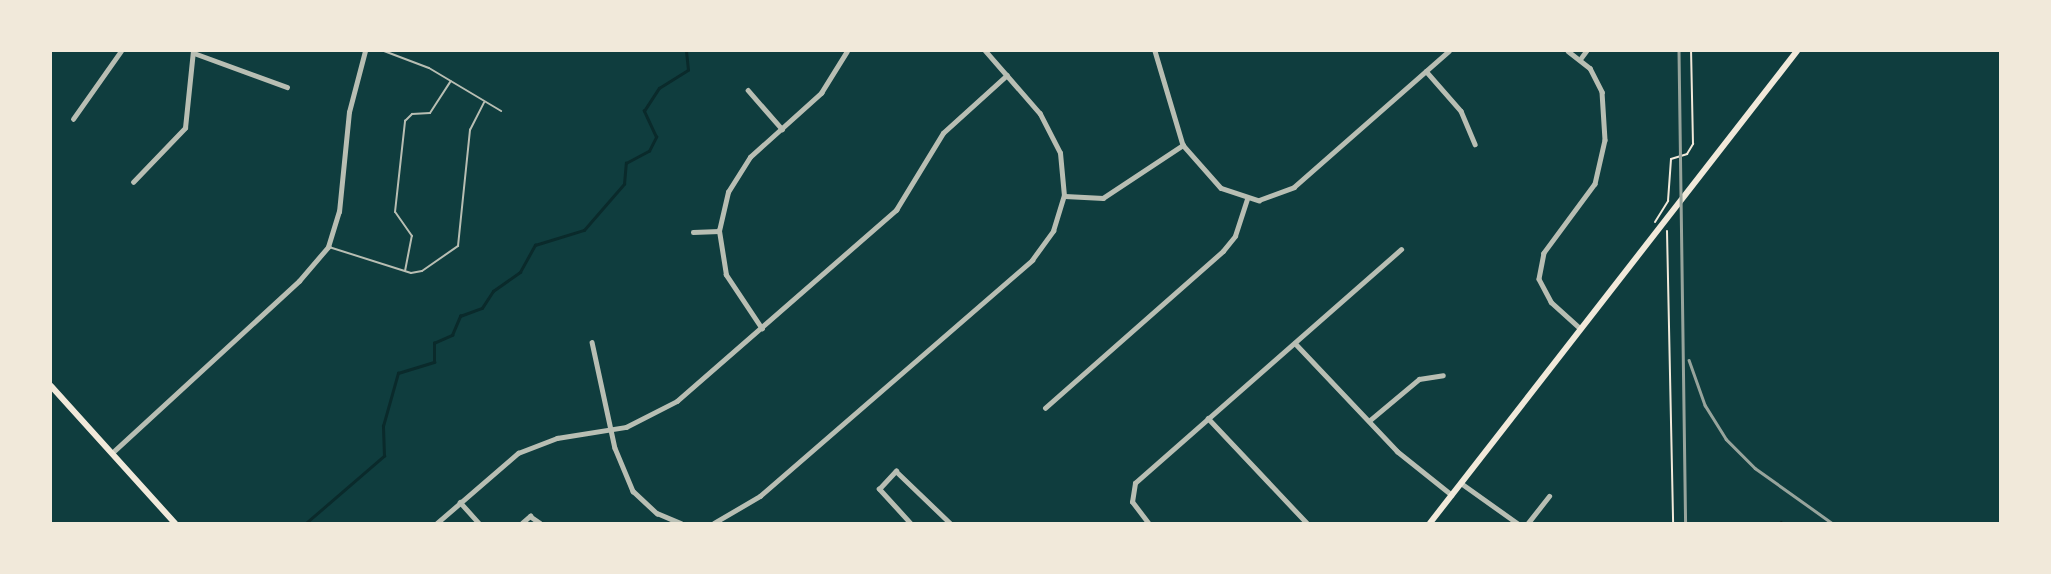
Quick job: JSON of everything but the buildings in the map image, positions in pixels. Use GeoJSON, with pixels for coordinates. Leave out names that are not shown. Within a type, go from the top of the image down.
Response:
{"type":"FeatureCollection","features":[{"type":"Feature","properties":{"kind":"main road"},"geometry":{"type":"LineString","coordinates":[[1430,523],[1797,51]]}},
{"type":"Feature","properties":{"kind":"main road"},"geometry":{"type":"LineString","coordinates":[[51,386],[175,523]]}},
{"type":"Feature","properties":{"kind":"street"},"geometry":{"type":"LineString","coordinates":[[73,119],[121,51]]}},
{"type":"Feature","properties":{"kind":"street"},"geometry":{"type":"LineString","coordinates":[[111,453],[299,281],[328,247],[340,212],[349,112],[365,51]]}},
{"type":"Feature","properties":{"kind":"street"},"geometry":{"type":"LineString","coordinates":[[762,329],[726,275],[719,231],[728,192],[737,174],[821,93],[847,51]]}},
{"type":"Feature","properties":{"kind":"street"},"geometry":{"type":"LineString","coordinates":[[715,523],[761,496],[1032,260],[1053,230],[1064,196],[1060,153],[1053,135],[985,51]]}},
{"type":"Feature","properties":{"kind":"street"},"geometry":{"type":"LineString","coordinates":[[1155,51],[1184,145],[1215,183],[1247,199],[1272,197],[1294,187],[1449,51]]}},
{"type":"Feature","properties":{"kind":"street"},"geometry":{"type":"LineString","coordinates":[[1568,51],[1581,58],[1602,92],[1605,139],[1600,169],[1544,253],[1539,279],[1551,302],[1580,328]]}},
{"type":"Feature","properties":{"kind":"street"},"geometry":{"type":"LineString","coordinates":[[1581,58],[1586,51]]}},
{"type":"Feature","properties":{"kind":"street"},"geometry":{"type":"LineString","coordinates":[[133,182],[185,128],[194,52],[287,87]]}},
{"type":"Feature","properties":{"kind":"street"},"geometry":{"type":"LineString","coordinates":[[1426,71],[1461,111],[1475,144]]}},
{"type":"Feature","properties":{"kind":"street"},"geometry":{"type":"LineString","coordinates":[[437,523],[518,453],[558,438],[612,430],[652,416],[677,401],[896,210],[943,133],[1007,75]]}},
{"type":"Feature","properties":{"kind":"street"},"geometry":{"type":"LineString","coordinates":[[748,90],[782,129]]}},
{"type":"Feature","properties":{"kind":"street"},"geometry":{"type":"LineString","coordinates":[[1064,196],[1103,198],[1184,145]]}},
{"type":"Feature","properties":{"kind":"street"},"geometry":{"type":"LineString","coordinates":[[1045,408],[1223,251],[1235,236],[1247,199]]}},
{"type":"Feature","properties":{"kind":"street"},"geometry":{"type":"LineString","coordinates":[[693,232],[719,231]]}},
{"type":"Feature","properties":{"kind":"street"},"geometry":{"type":"LineString","coordinates":[[1148,523],[1132,496],[1144,473],[1401,249]]}},
{"type":"Feature","properties":{"kind":"street"},"geometry":{"type":"LineString","coordinates":[[592,342],[612,430],[633,492],[657,513],[681,523]]}},
{"type":"Feature","properties":{"kind":"street"},"geometry":{"type":"LineString","coordinates":[[1295,343],[1369,421],[1452,495]]}},
{"type":"Feature","properties":{"kind":"street"},"geometry":{"type":"LineString","coordinates":[[1369,421],[1426,374],[1443,375]]}},
{"type":"Feature","properties":{"kind":"street"},"geometry":{"type":"LineString","coordinates":[[1208,418],[1307,523]]}},
{"type":"Feature","properties":{"kind":"street"},"geometry":{"type":"LineString","coordinates":[[910,523],[879,489],[895,471],[950,523]]}},
{"type":"Feature","properties":{"kind":"street"},"geometry":{"type":"LineString","coordinates":[[1461,483],[1517,523]]}},
{"type":"Feature","properties":{"kind":"street"},"geometry":{"type":"LineString","coordinates":[[1528,523],[1549,496]]}},
{"type":"Feature","properties":{"kind":"street"},"geometry":{"type":"LineString","coordinates":[[460,502],[478,523]]}},
{"type":"Feature","properties":{"kind":"street"},"geometry":{"type":"LineString","coordinates":[[522,523],[530,516],[540,523]]}},
{"type":"Feature","properties":{"kind":"lane"},"geometry":{"type":"LineString","coordinates":[[384,51],[451,81],[501,111]]}},
{"type":"Feature","properties":{"kind":"lane"},"geometry":{"type":"LineString","coordinates":[[405,271],[412,236],[395,212],[405,121],[412,114],[430,113],[451,81]]}},
{"type":"Feature","properties":{"kind":"lane"},"geometry":{"type":"LineString","coordinates":[[328,247],[405,271],[422,271],[458,246],[470,130],[484,102]]}},
{"type":"Feature","properties":{"kind":"path"},"geometry":{"type":"LineString","coordinates":[[1655,222],[1668,201],[1671,159],[1687,154],[1693,144],[1691,51]]}},
{"type":"Feature","properties":{"kind":"path"},"geometry":{"type":"LineString","coordinates":[[1666,230],[1672,523]]}},
{"type":"Feature","properties":{"kind":"waterway"},"geometry":{"type":"LineString","coordinates":[[306,523],[384,456],[383,426],[398,373],[434,362],[434,343],[452,335],[460,316],[482,308],[493,291],[520,272],[535,245],[584,230],[624,184],[626,163],[649,151],[656,137],[644,111],[659,88],[688,70],[686,51]]}},
{"type":"Feature","properties":{"kind":"railway"},"geometry":{"type":"LineString","coordinates":[[1679,51],[1686,523]]}},
{"type":"Feature","properties":{"kind":"railway"},"geometry":{"type":"LineString","coordinates":[[1689,360],[1705,405],[1726,439],[1755,468],[1832,523]]}}]}
